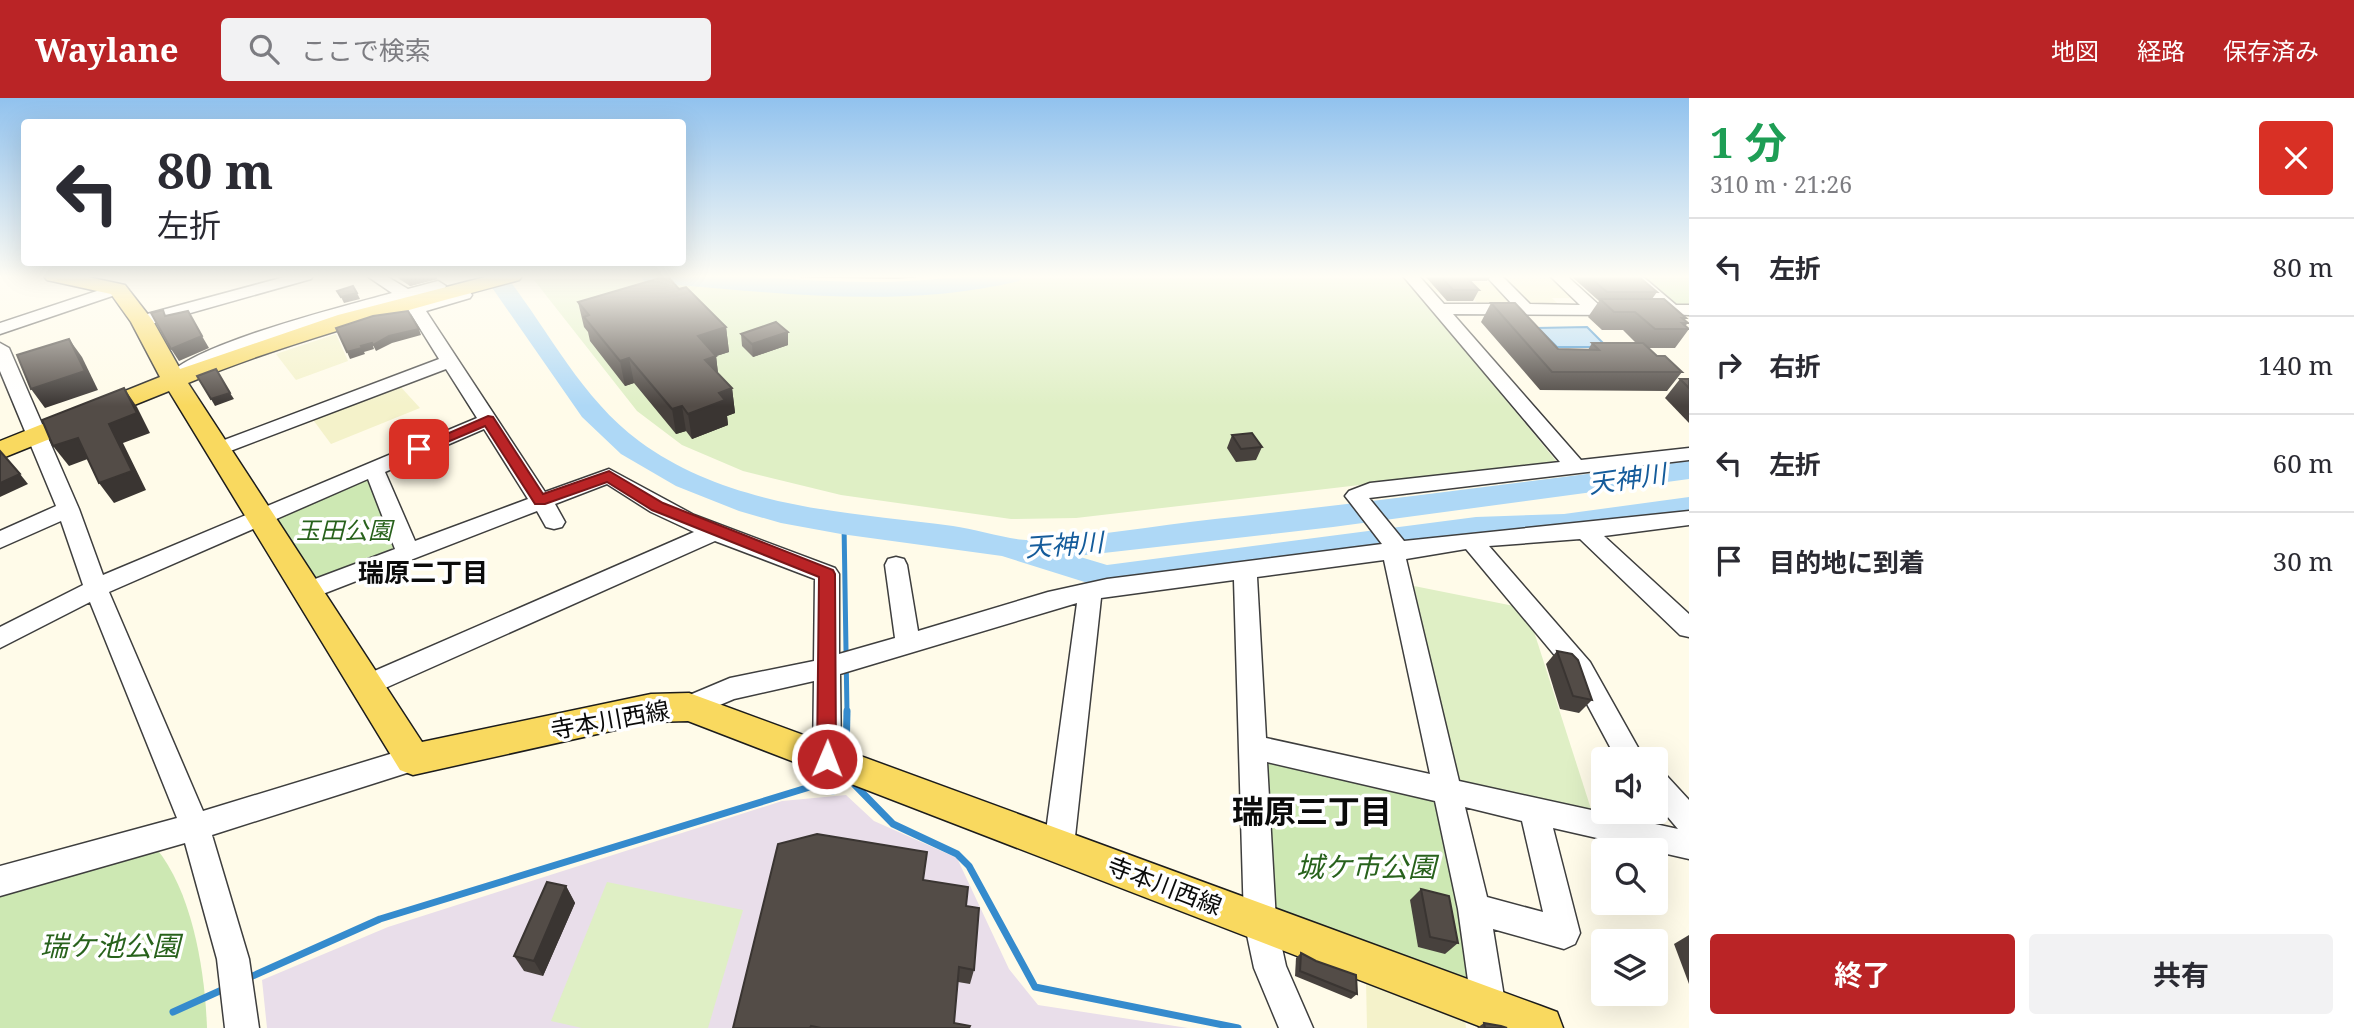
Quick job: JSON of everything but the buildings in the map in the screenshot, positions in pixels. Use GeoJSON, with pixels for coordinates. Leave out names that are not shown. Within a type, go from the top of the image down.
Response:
{"type":"FeatureCollection","features":[{"type":"Feature","properties":{"kind":"main road"},"geometry":{"type":"LineString","coordinates":[[0,451],[173,378],[300,334],[352,319]]}},
{"type":"Feature","properties":{"kind":"main road"},"geometry":{"type":"LineString","coordinates":[[142,321],[173,378],[413,759]]}},
{"type":"Feature","properties":{"kind":"main road","name":"寺本川西線"},"geometry":{"type":"LineString","coordinates":[[413,759],[651,708],[689,708],[1541,1028]]}},
{"type":"Feature","properties":{"kind":"street"},"geometry":{"type":"LineString","coordinates":[[0,329],[28,319]]}},
{"type":"Feature","properties":{"kind":"street"},"geometry":{"type":"LineString","coordinates":[[142,321],[148,319]]}},
{"type":"Feature","properties":{"kind":"street"},"geometry":{"type":"LineString","coordinates":[[173,378],[225,368],[363,319]]}},
{"type":"Feature","properties":{"kind":"street"},"geometry":{"type":"LineString","coordinates":[[424,319],[554,522]]}},
{"type":"Feature","properties":{"kind":"street"},"geometry":{"type":"LineString","coordinates":[[1450,319],[1574,465]]}},
{"type":"Feature","properties":{"kind":"street"},"geometry":{"type":"LineString","coordinates":[[0,348],[5,375],[68,509],[96,588],[195,827],[233,959],[242,1028]]}},
{"type":"Feature","properties":{"kind":"street"},"geometry":{"type":"LineString","coordinates":[[218,449],[450,360]]}},
{"type":"Feature","properties":{"kind":"street"},"geometry":{"type":"LineString","coordinates":[[0,638],[96,588],[488,420]]}},
{"type":"Feature","properties":{"kind":"street"},"geometry":{"type":"LineString","coordinates":[[1489,1009],[1474,909],[1395,559],[1388,536],[1356,496],[1370,489],[1689,454]]}},
{"type":"Feature","properties":{"kind":"street"},"geometry":{"type":"LineString","coordinates":[[374,469],[408,552]]}},
{"type":"Feature","properties":{"kind":"street"},"geometry":{"type":"LineString","coordinates":[[307,591],[609,476],[630,492],[658,507],[827,574],[828,668],[844,765]]}},
{"type":"Feature","properties":{"kind":"street"},"geometry":{"type":"LineString","coordinates":[[0,540],[68,509]]}},
{"type":"Feature","properties":{"kind":"street"},"geometry":{"type":"LineString","coordinates":[[689,708],[730,689],[828,668],[1048,601],[1090,592],[1245,571],[1388,536],[1472,541],[1689,518]]}},
{"type":"Feature","properties":{"kind":"street"},"geometry":{"type":"LineString","coordinates":[[365,685],[717,531]]}},
{"type":"Feature","properties":{"kind":"street"},"geometry":{"type":"LineString","coordinates":[[1585,531],[1689,628]]}},
{"type":"Feature","properties":{"kind":"street"},"geometry":{"type":"LineString","coordinates":[[1472,541],[1581,669],[1625,747]]}},
{"type":"Feature","properties":{"kind":"street"},"geometry":{"type":"LineString","coordinates":[[897,565],[908,644]]}},
{"type":"Feature","properties":{"kind":"street"},"geometry":{"type":"LineString","coordinates":[[1245,571],[1260,921],[1270,968],[1296,1028]]}},
{"type":"Feature","properties":{"kind":"street"},"geometry":{"type":"LineString","coordinates":[[1059,846],[1090,592]]}},
{"type":"Feature","properties":{"kind":"street"},"geometry":{"type":"LineString","coordinates":[[1253,747],[1689,845]]}},
{"type":"Feature","properties":{"kind":"street"},"geometry":{"type":"LineString","coordinates":[[0,881],[195,827],[413,759]]}},
{"type":"Feature","properties":{"kind":"street"},"geometry":{"type":"LineString","coordinates":[[1668,798],[1689,820]]}},
{"type":"Feature","properties":{"kind":"street"},"geometry":{"type":"LineString","coordinates":[[1474,909],[1564,933],[1534,809]]}},
{"type":"Feature","properties":{"kind":"shaded area"},"geometry":{"type":"Polygon","coordinates":[[[336,334],[348,361],[296,380],[276,354],[336,334]]]}},
{"type":"Feature","properties":{"kind":"shaded area"},"geometry":{"type":"Polygon","coordinates":[[[398,384],[420,408],[331,444],[311,417],[398,384]]]}},
{"type":"Feature","properties":{"kind":"shaded area"},"geometry":{"type":"Polygon","coordinates":[[[846,795],[874,821],[957,858],[1009,969],[1038,1005],[1188,1028],[267,1028],[262,980],[388,927],[782,801],[846,795]]]}},
{"type":"Feature","properties":{"kind":"shaded area"},"geometry":{"type":"Polygon","coordinates":[[[1366,980],[1464,1012],[1466,1028],[1367,1028],[1366,980]]]}},
{"type":"Feature","properties":{"kind":"green space"},"geometry":{"type":"Polygon","coordinates":[[[565,319],[1440,319],[1557,462],[1076,518],[1011,519],[841,495],[743,471],[682,445],[637,411],[565,319]]]}},
{"type":"Feature","properties":{"kind":"green space","name":"玉田公園"},"geometry":{"type":"Polygon","coordinates":[[[370,473],[401,548],[311,583],[274,520],[370,473]]]}},
{"type":"Feature","properties":{"kind":"green space"},"geometry":{"type":"Polygon","coordinates":[[[1414,586],[1524,608],[1528,613],[1591,812],[1457,781],[1414,586]]]}},
{"type":"Feature","properties":{"kind":"green space","name":"城ケ市公園"},"geometry":{"type":"Polygon","coordinates":[[[1272,760],[1429,793],[1440,806],[1476,988],[1291,928],[1269,905],[1264,766],[1272,760]]]}},
{"type":"Feature","properties":{"kind":"green space","name":"瑞ケ池公園"},"geometry":{"type":"Polygon","coordinates":[[[156,848],[179,887],[195,934],[207,1028],[0,1028],[0,893],[156,848]]]}},
{"type":"Feature","properties":{"kind":"green space"},"geometry":{"type":"Polygon","coordinates":[[[607,882],[743,910],[708,1028],[582,1028],[551,1021],[607,882]]]}},
{"type":"Feature","properties":{"kind":"water"},"geometry":{"type":"Polygon","coordinates":[[[1587,327],[1607,347],[1557,347],[1538,328],[1587,327]]]}},
{"type":"Feature","properties":{"kind":"waterway","name":"天神川"},"geometry":{"type":"LineString","coordinates":[[525,319],[576,393],[608,429],[630,448],[686,480],[749,504],[812,519],[957,538],[1025,551],[1333,517],[1689,470]]}},
{"type":"Feature","properties":{"kind":"waterway"},"geometry":{"type":"LineString","coordinates":[[1033,554],[1107,577],[1476,528],[1564,524],[1689,507]]}},
{"type":"Feature","properties":{"kind":"waterway"},"geometry":{"type":"LineString","coordinates":[[844,524],[847,712]]}},
{"type":"Feature","properties":{"kind":"waterway"},"geometry":{"type":"LineString","coordinates":[[846,756],[847,712]]}},
{"type":"Feature","properties":{"kind":"waterway"},"geometry":{"type":"LineString","coordinates":[[246,979],[380,919],[813,786],[833,791],[840,772]]}},
{"type":"Feature","properties":{"kind":"waterway"},"geometry":{"type":"LineString","coordinates":[[850,780],[893,824],[957,854],[969,866],[1035,987],[1238,1028]]}},
{"type":"Feature","properties":{"kind":"waterway"},"geometry":{"type":"LineString","coordinates":[[173,1012],[224,989]]}},
{"type":"Feature","properties":{"kind":"district","name":"瑞原二丁目"},"geometry":{"type":"Point","coordinates":[423,572]}},
{"type":"Feature","properties":{"kind":"district","name":"瑞原三丁目"},"geometry":{"type":"Point","coordinates":[1312,810]}},
{"type":"Feature","properties":{"kind":"route"},"geometry":{"type":"LineString","coordinates":[[419,449],[488,420],[540,501],[609,476],[630,492],[658,507],[827,574],[827,759]]}}]}
